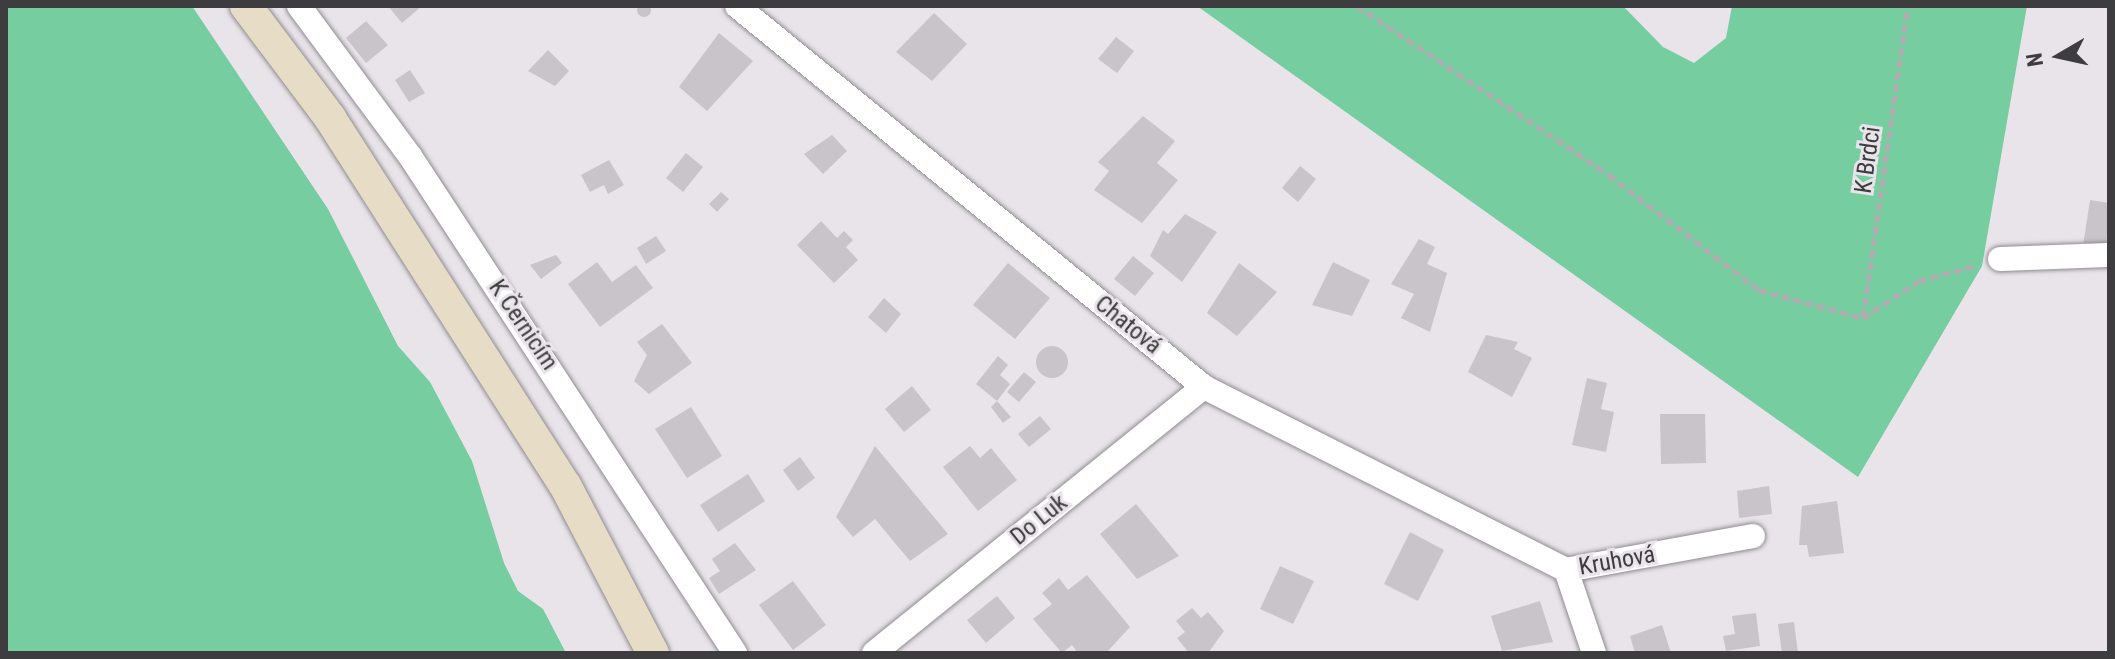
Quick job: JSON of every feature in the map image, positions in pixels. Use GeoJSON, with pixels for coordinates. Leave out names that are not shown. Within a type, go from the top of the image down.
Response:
{"type":"FeatureCollection","features":[{"type":"Feature","properties":{"kind":"street"},"geometry":{"type":"LineString","coordinates":[[246,6],[330,118],[549,459],[653,653]]}},
{"type":"Feature","properties":{"kind":"street","name":"K Černicím"},"geometry":{"type":"LineString","coordinates":[[299,6],[418,169],[735,653]]}},
{"type":"Feature","properties":{"kind":"street","name":"Chatová"},"geometry":{"type":"LineString","coordinates":[[737,6],[1204,387],[1566,570]]}},
{"type":"Feature","properties":{"kind":"street"},"geometry":{"type":"LineString","coordinates":[[2000,259],[2109,255]]}},
{"type":"Feature","properties":{"kind":"street","name":"Do Luk"},"geometry":{"type":"LineString","coordinates":[[874,653],[1204,387]]}},
{"type":"Feature","properties":{"kind":"street","name":"Kruhová"},"geometry":{"type":"LineString","coordinates":[[1594,653],[1566,570],[1753,536]]}},
{"type":"Feature","properties":{"kind":"path"},"geometry":{"type":"LineString","coordinates":[[1357,6],[1609,175],[1759,290],[1863,318],[1919,281],[2000,259]]}},
{"type":"Feature","properties":{"kind":"path","name":"K Brdci"},"geometry":{"type":"LineString","coordinates":[[1863,318],[1908,6]]}},
{"type":"Feature","properties":{"kind":"green space"},"geometry":{"type":"Polygon","coordinates":[[[6,6],[192,6],[328,209],[398,346],[430,382],[472,461],[504,563],[518,591],[543,609],[566,653],[6,653],[6,6]]]}},
{"type":"Feature","properties":{"kind":"green space"},"geometry":{"type":"Polygon","coordinates":[[[1197,6],[1623,6],[1663,47],[1694,63],[1726,38],[1732,6],[2027,6],[1982,266],[1858,477],[1197,6]]]}},
{"type":"Feature","properties":{"kind":"building"},"geometry":{"type":"Polygon","coordinates":[[[644,3],[651,10],[644,17],[637,10],[644,3]]]}},
{"type":"Feature","properties":{"kind":"building"},"geometry":{"type":"Polygon","coordinates":[[[388,6],[422,6],[402,23],[388,6]]]}},
{"type":"Feature","properties":{"kind":"building"},"geometry":{"type":"Polygon","coordinates":[[[934,13],[967,44],[932,81],[896,52],[934,13]]]}},
{"type":"Feature","properties":{"kind":"building"},"geometry":{"type":"Polygon","coordinates":[[[366,21],[388,45],[366,63],[346,38],[366,21]]]}},
{"type":"Feature","properties":{"kind":"building"},"geometry":{"type":"Polygon","coordinates":[[[719,33],[753,61],[707,111],[679,87],[719,33]]]}},
{"type":"Feature","properties":{"kind":"building"},"geometry":{"type":"Polygon","coordinates":[[[1116,37],[1134,51],[1117,73],[1098,59],[1116,37]]]}},
{"type":"Feature","properties":{"kind":"building"},"geometry":{"type":"Polygon","coordinates":[[[548,50],[569,71],[555,86],[528,71],[548,50]]]}},
{"type":"Feature","properties":{"kind":"building"},"geometry":{"type":"Polygon","coordinates":[[[410,70],[425,93],[409,102],[395,80],[410,70]]]}},
{"type":"Feature","properties":{"kind":"building"},"geometry":{"type":"Polygon","coordinates":[[[1143,116],[1175,141],[1157,163],[1178,180],[1142,223],[1094,190],[1109,171],[1098,162],[1143,116]]]}},
{"type":"Feature","properties":{"kind":"building"},"geometry":{"type":"Polygon","coordinates":[[[832,135],[847,151],[823,174],[804,154],[832,135]]]}},
{"type":"Feature","properties":{"kind":"building"},"geometry":{"type":"Polygon","coordinates":[[[686,153],[703,167],[683,192],[666,178],[686,153]]]}},
{"type":"Feature","properties":{"kind":"building"},"geometry":{"type":"Polygon","coordinates":[[[609,160],[624,185],[608,194],[604,185],[590,192],[581,175],[609,160]]]}},
{"type":"Feature","properties":{"kind":"building"},"geometry":{"type":"Polygon","coordinates":[[[1300,166],[1316,179],[1298,202],[1282,188],[1300,166]]]}},
{"type":"Feature","properties":{"kind":"building"},"geometry":{"type":"Polygon","coordinates":[[[721,192],[729,199],[717,212],[709,204],[721,192]]]}},
{"type":"Feature","properties":{"kind":"building"},"geometry":{"type":"Polygon","coordinates":[[[2090,200],[2109,203],[2106,249],[2083,246],[2090,200]]]}},
{"type":"Feature","properties":{"kind":"building"},"geometry":{"type":"Polygon","coordinates":[[[1185,214],[1217,232],[1182,282],[1150,256],[1163,230],[1168,234],[1185,214]]]}},
{"type":"Feature","properties":{"kind":"building"},"geometry":{"type":"Polygon","coordinates":[[[821,221],[837,238],[844,231],[853,240],[846,247],[858,260],[834,283],[797,245],[821,221]]]}},
{"type":"Feature","properties":{"kind":"building"},"geometry":{"type":"Polygon","coordinates":[[[656,236],[666,251],[646,264],[637,248],[656,236]]]}},
{"type":"Feature","properties":{"kind":"building"},"geometry":{"type":"Polygon","coordinates":[[[1419,239],[1435,247],[1427,264],[1447,273],[1430,332],[1401,318],[1414,294],[1391,284],[1419,239]]]}},
{"type":"Feature","properties":{"kind":"building"},"geometry":{"type":"Polygon","coordinates":[[[556,255],[562,263],[541,279],[530,265],[556,255]]]}},
{"type":"Feature","properties":{"kind":"building"},"geometry":{"type":"Polygon","coordinates":[[[1133,256],[1154,273],[1135,296],[1114,279],[1133,256]]]}},
{"type":"Feature","properties":{"kind":"building"},"geometry":{"type":"Polygon","coordinates":[[[597,262],[612,282],[636,265],[653,288],[600,327],[568,284],[597,262]]]}},
{"type":"Feature","properties":{"kind":"building"},"geometry":{"type":"Polygon","coordinates":[[[1333,262],[1370,280],[1352,316],[1312,305],[1333,262]]]}},
{"type":"Feature","properties":{"kind":"building"},"geometry":{"type":"Polygon","coordinates":[[[1008,263],[1050,298],[1015,339],[973,305],[1008,263]]]}},
{"type":"Feature","properties":{"kind":"building"},"geometry":{"type":"Polygon","coordinates":[[[1239,263],[1277,292],[1237,336],[1207,313],[1239,263]]]}},
{"type":"Feature","properties":{"kind":"building"},"geometry":{"type":"Polygon","coordinates":[[[884,298],[901,314],[886,333],[868,317],[884,298]]]}},
{"type":"Feature","properties":{"kind":"building"},"geometry":{"type":"Polygon","coordinates":[[[662,324],[692,363],[649,394],[634,381],[647,355],[637,342],[662,324]]]}},
{"type":"Feature","properties":{"kind":"building"},"geometry":{"type":"Polygon","coordinates":[[[1486,335],[1518,342],[1514,349],[1532,358],[1512,397],[1468,372],[1486,335]]]}},
{"type":"Feature","properties":{"kind":"building"},"geometry":{"type":"Polygon","coordinates":[[[1052,346],[1063,351],[1068,362],[1063,373],[1052,378],[1041,373],[1036,362],[1041,351],[1052,346]]]}},
{"type":"Feature","properties":{"kind":"building"},"geometry":{"type":"Polygon","coordinates":[[[998,356],[1008,365],[1000,375],[1010,384],[997,401],[976,384],[998,356]]]}},
{"type":"Feature","properties":{"kind":"building"},"geometry":{"type":"Polygon","coordinates":[[[1024,372],[1036,382],[1019,402],[1007,392],[1024,372]]]}},
{"type":"Feature","properties":{"kind":"building"},"geometry":{"type":"Polygon","coordinates":[[[1587,378],[1607,383],[1601,409],[1614,412],[1606,452],[1572,445],[1587,378]]]}},
{"type":"Feature","properties":{"kind":"building"},"geometry":{"type":"Polygon","coordinates":[[[912,386],[931,410],[904,432],[885,409],[912,386]]]}},
{"type":"Feature","properties":{"kind":"building"},"geometry":{"type":"Polygon","coordinates":[[[997,401],[1011,417],[1003,423],[991,407],[997,401]]]}},
{"type":"Feature","properties":{"kind":"building"},"geometry":{"type":"Polygon","coordinates":[[[691,407],[722,456],[687,478],[655,429],[691,407]]]}},
{"type":"Feature","properties":{"kind":"building"},"geometry":{"type":"Polygon","coordinates":[[[1660,414],[1705,414],[1706,463],[1661,464],[1660,414]]]}},
{"type":"Feature","properties":{"kind":"building"},"geometry":{"type":"Polygon","coordinates":[[[1040,416],[1051,429],[1029,447],[1018,434],[1040,416]]]}},
{"type":"Feature","properties":{"kind":"building"},"geometry":{"type":"Polygon","coordinates":[[[875,446],[948,534],[910,561],[875,519],[853,537],[836,517],[875,446]]]}},
{"type":"Feature","properties":{"kind":"building"},"geometry":{"type":"Polygon","coordinates":[[[970,446],[980,458],[991,448],[1017,480],[978,511],[943,467],[970,446]]]}},
{"type":"Feature","properties":{"kind":"building"},"geometry":{"type":"Polygon","coordinates":[[[800,457],[815,478],[798,491],[783,470],[800,457]]]}},
{"type":"Feature","properties":{"kind":"building"},"geometry":{"type":"Polygon","coordinates":[[[748,474],[765,501],[718,532],[700,505],[748,474]]]}},
{"type":"Feature","properties":{"kind":"building"},"geometry":{"type":"Polygon","coordinates":[[[1769,486],[1772,514],[1739,518],[1737,491],[1769,486]]]}},
{"type":"Feature","properties":{"kind":"building"},"geometry":{"type":"Polygon","coordinates":[[[1837,501],[1844,553],[1809,557],[1807,545],[1799,545],[1802,506],[1837,501]]]}},
{"type":"Feature","properties":{"kind":"building"},"geometry":{"type":"Polygon","coordinates":[[[1136,504],[1179,556],[1137,579],[1100,534],[1136,504]]]}},
{"type":"Feature","properties":{"kind":"building"},"geometry":{"type":"Polygon","coordinates":[[[1410,532],[1444,550],[1418,601],[1384,584],[1410,532]]]}},
{"type":"Feature","properties":{"kind":"building"},"geometry":{"type":"Polygon","coordinates":[[[735,543],[756,570],[719,594],[709,578],[720,571],[712,559],[735,543]]]}},
{"type":"Feature","properties":{"kind":"building"},"geometry":{"type":"Polygon","coordinates":[[[1280,566],[1314,581],[1293,624],[1260,609],[1280,566]]]}},
{"type":"Feature","properties":{"kind":"building"},"geometry":{"type":"Polygon","coordinates":[[[1087,575],[1130,627],[1106,653],[1078,653],[1072,645],[1062,653],[1033,619],[1052,604],[1042,593],[1059,578],[1068,590],[1087,575]]]}},
{"type":"Feature","properties":{"kind":"building"},"geometry":{"type":"Polygon","coordinates":[[[793,581],[826,625],[793,650],[759,605],[793,581]]]}},
{"type":"Feature","properties":{"kind":"building"},"geometry":{"type":"Polygon","coordinates":[[[997,596],[1015,618],[986,643],[967,620],[997,596]]]}},
{"type":"Feature","properties":{"kind":"building"},"geometry":{"type":"Polygon","coordinates":[[[1540,601],[1553,642],[1502,651],[1491,616],[1540,601]]]}},
{"type":"Feature","properties":{"kind":"building"},"geometry":{"type":"Polygon","coordinates":[[[1192,608],[1201,618],[1208,612],[1224,631],[1208,653],[1189,653],[1177,638],[1185,632],[1176,621],[1192,608]]]}},
{"type":"Feature","properties":{"kind":"building"},"geometry":{"type":"Polygon","coordinates":[[[1756,613],[1760,646],[1726,651],[1723,636],[1735,634],[1732,616],[1756,613]]]}},
{"type":"Feature","properties":{"kind":"building"},"geometry":{"type":"Polygon","coordinates":[[[1794,622],[1798,653],[1782,653],[1778,624],[1794,622]]]}},
{"type":"Feature","properties":{"kind":"building"},"geometry":{"type":"Polygon","coordinates":[[[1662,625],[1671,653],[1635,653],[1630,636],[1662,625]]]}}]}
